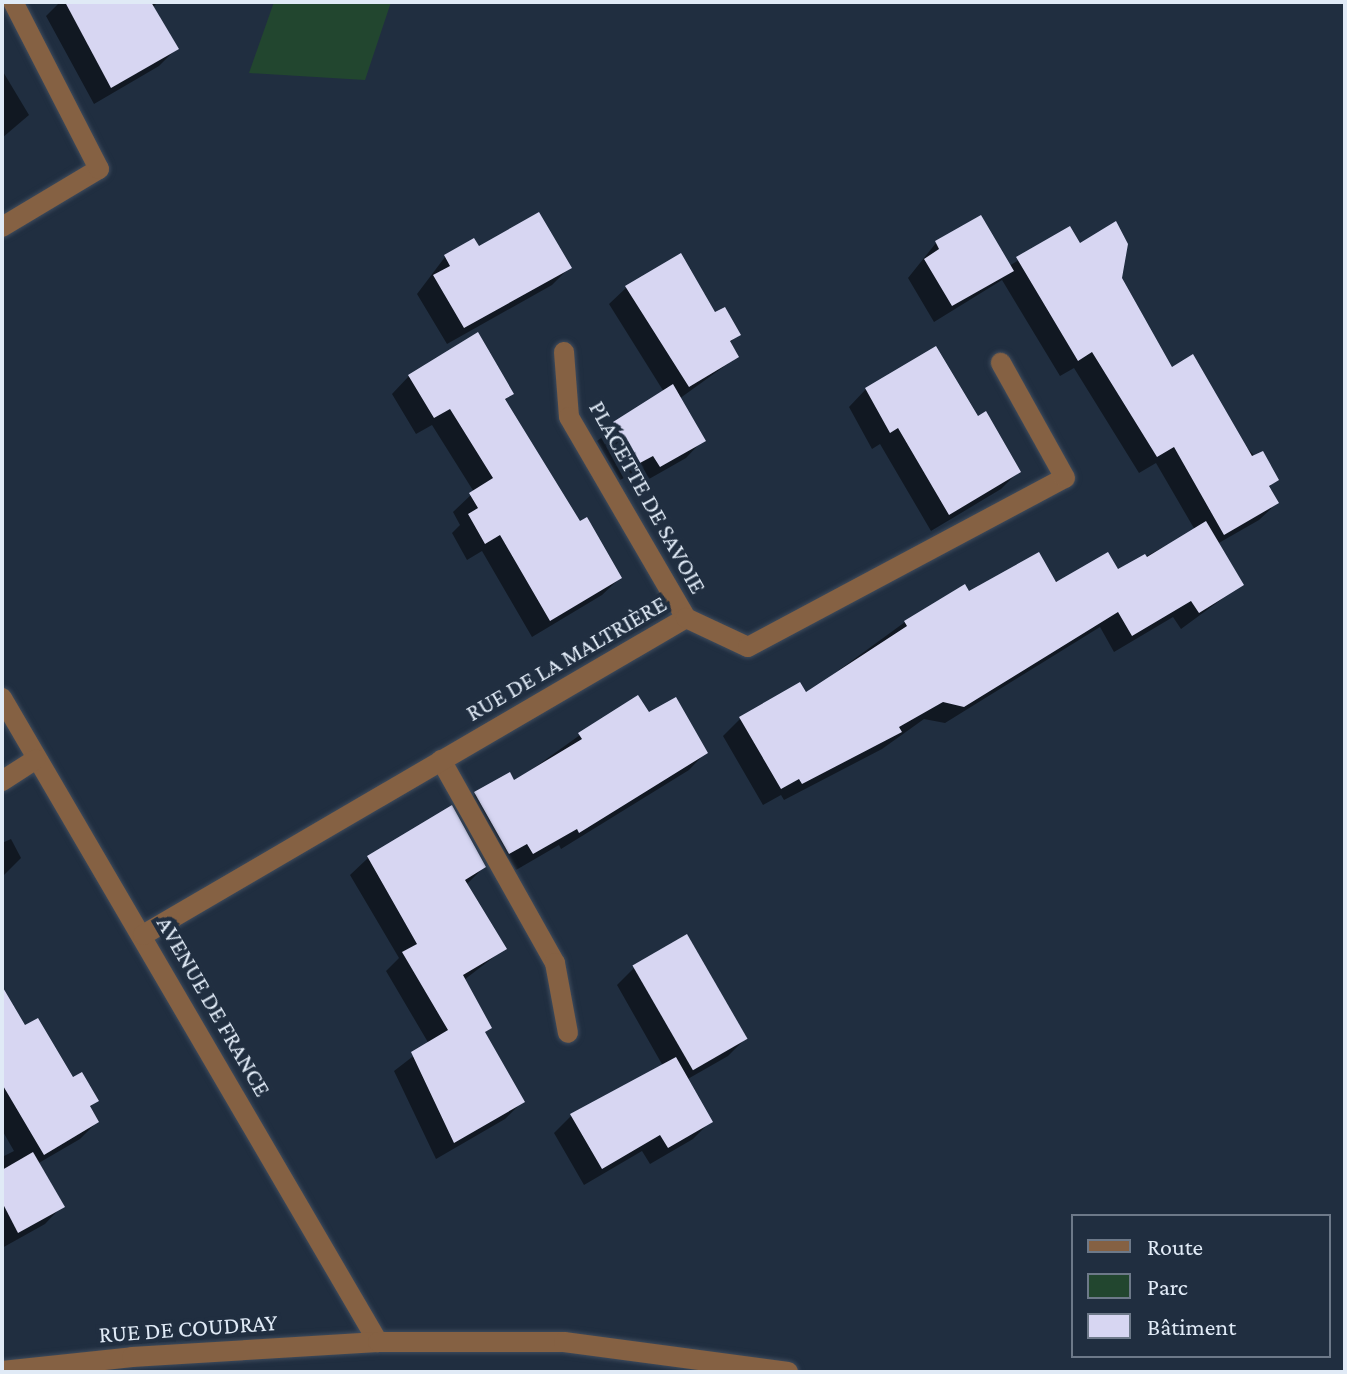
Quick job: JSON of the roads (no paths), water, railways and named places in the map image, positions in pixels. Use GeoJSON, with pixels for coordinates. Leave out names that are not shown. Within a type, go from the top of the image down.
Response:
{"type":"FeatureCollection","features":[{"type":"Feature","properties":{"kind":"street"},"geometry":{"type":"LineString","coordinates":[[2,227],[99,169],[13,2]]}},
{"type":"Feature","properties":{"kind":"street","name":"PLACETTE DE SAVOIE"},"geometry":{"type":"LineString","coordinates":[[564,352],[569,417],[686,618]]}},
{"type":"Feature","properties":{"kind":"street","name":"RUE DE LA MALTRIÈRE"},"geometry":{"type":"LineString","coordinates":[[143,935],[686,618],[748,647],[1065,478],[1001,363]]}},
{"type":"Feature","properties":{"kind":"street","name":"AVENUE DE FRANCE"},"geometry":{"type":"LineString","coordinates":[[2,698],[378,1342]]}},
{"type":"Feature","properties":{"kind":"street"},"geometry":{"type":"LineString","coordinates":[[2,781],[36,759]]}},
{"type":"Feature","properties":{"kind":"street"},"geometry":{"type":"LineString","coordinates":[[441,760],[555,963],[568,1033]]}},
{"type":"Feature","properties":{"kind":"street","name":"RUE DE COUDRAY"},"geometry":{"type":"LineString","coordinates":[[2,1371],[132,1357],[378,1342],[564,1342],[788,1372]]}}]}
